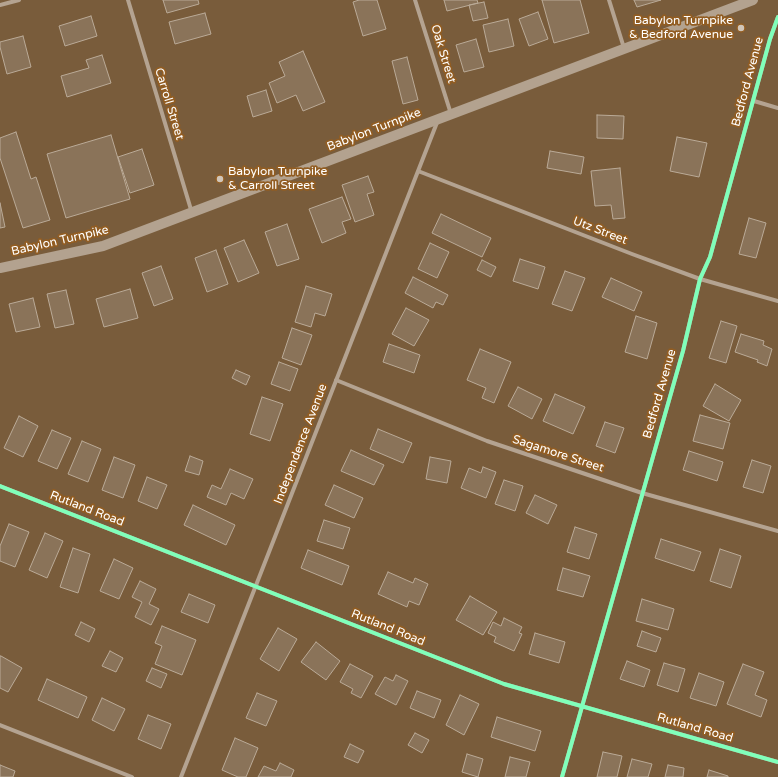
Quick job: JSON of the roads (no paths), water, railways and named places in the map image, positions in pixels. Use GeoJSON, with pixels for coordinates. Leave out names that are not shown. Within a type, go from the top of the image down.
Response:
{"type":"FeatureCollection","features":[{"type":"Feature","properties":{"kind":"main road","name":"Babylon Turnpike"},"geometry":{"type":"LineString","coordinates":[[0,268],[103,246],[753,0]]}},
{"type":"Feature","properties":{"kind":"street"},"geometry":{"type":"LineString","coordinates":[[0,5],[19,0]]}},
{"type":"Feature","properties":{"kind":"street","name":"Carroll Street"},"geometry":{"type":"LineString","coordinates":[[128,0],[192,213]]}},
{"type":"Feature","properties":{"kind":"street","name":"Oak Street"},"geometry":{"type":"LineString","coordinates":[[415,0],[451,114]]}},
{"type":"Feature","properties":{"kind":"street"},"geometry":{"type":"LineString","coordinates":[[609,0],[624,49]]}},
{"type":"Feature","properties":{"kind":"street","name":"Bedford Avenue"},"geometry":{"type":"LineString","coordinates":[[562,777],[683,351],[700,279],[710,257],[770,39],[778,17]]}},
{"type":"Feature","properties":{"kind":"street"},"geometry":{"type":"LineString","coordinates":[[754,101],[778,108]]}},
{"type":"Feature","properties":{"kind":"street","name":"Independence Avenue"},"geometry":{"type":"LineString","coordinates":[[181,777],[439,119]]}},
{"type":"Feature","properties":{"kind":"street","name":"Utz Street"},"geometry":{"type":"LineString","coordinates":[[418,171],[700,279],[778,301]]}},
{"type":"Feature","properties":{"kind":"street","name":"Sagamore Street"},"geometry":{"type":"LineString","coordinates":[[336,380],[488,441],[642,493],[778,531]]}},
{"type":"Feature","properties":{"kind":"street","name":"Rutland Road"},"geometry":{"type":"LineString","coordinates":[[0,486],[504,684],[778,762]]}},
{"type":"Feature","properties":{"kind":"street"},"geometry":{"type":"LineString","coordinates":[[0,725],[132,777]]}},
{"type":"Feature","properties":{"kind":"place","name":"Babylon Turnpike & Bedford Avenue"},"geometry":{"type":"Point","coordinates":[741,28]}},
{"type":"Feature","properties":{"kind":"place","name":"Babylon Turnpike & Carroll Street"},"geometry":{"type":"Point","coordinates":[220,179]}}]}
